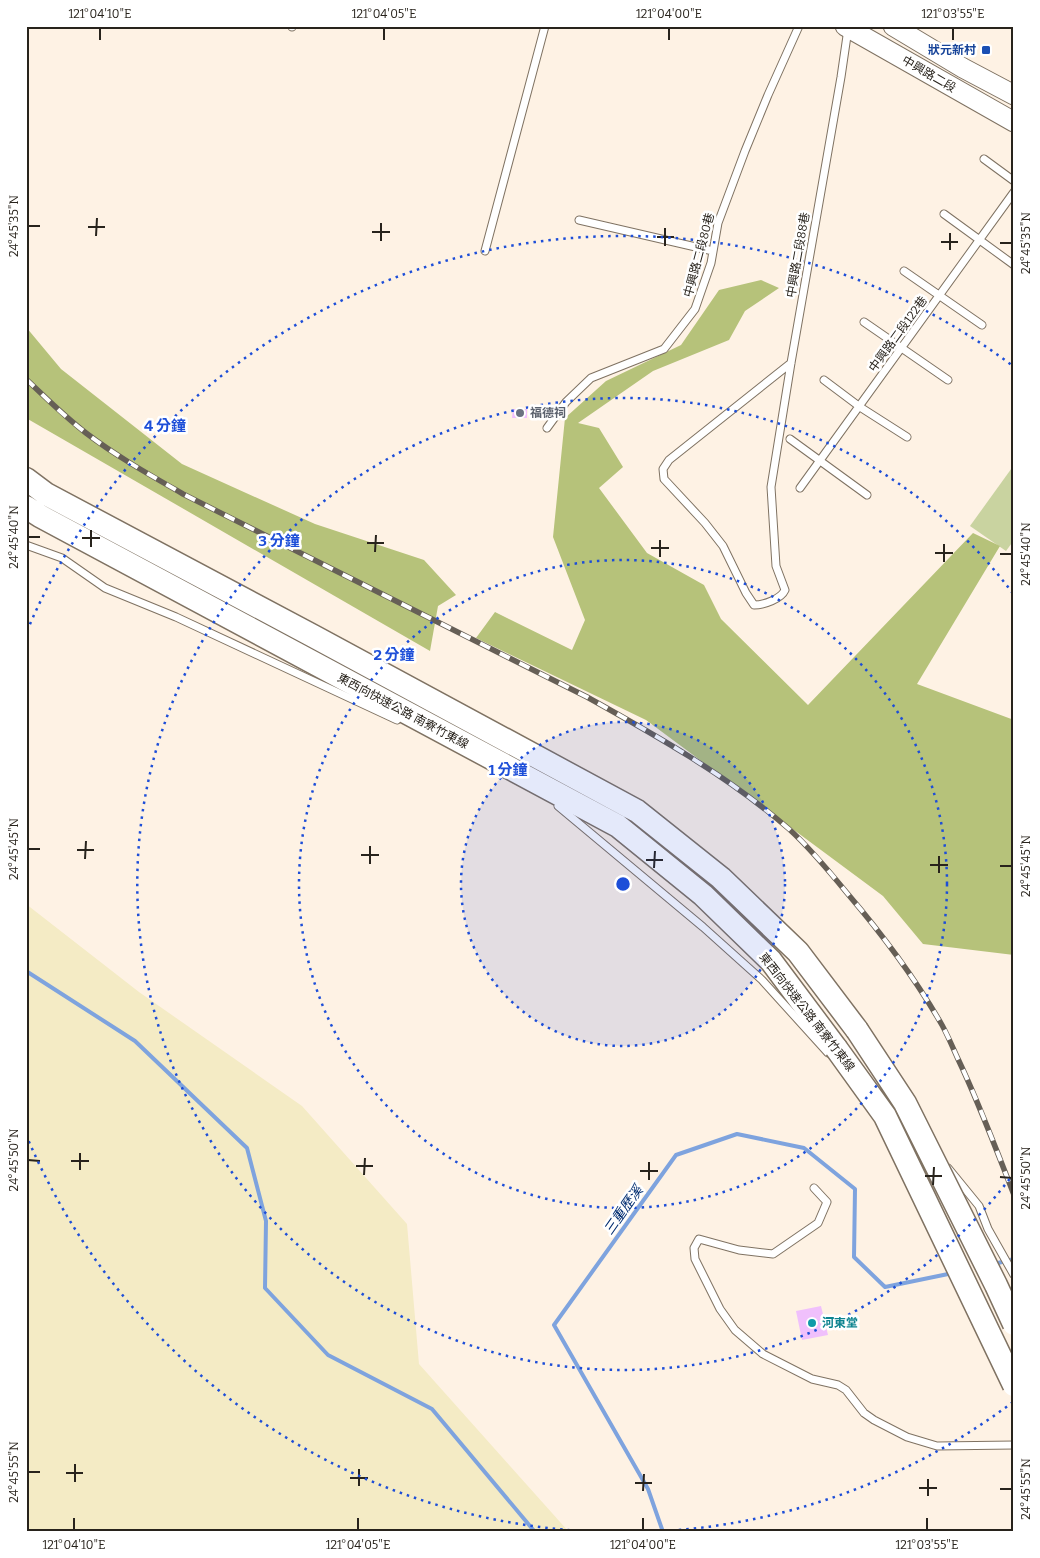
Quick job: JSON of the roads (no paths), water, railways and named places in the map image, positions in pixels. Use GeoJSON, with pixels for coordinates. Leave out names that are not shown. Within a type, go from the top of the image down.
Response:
{"type":"FeatureCollection","features":[{"type":"Feature","properties":{"kind":"highway","name":"東西向快速公路 南寮竹東線"},"geometry":{"type":"LineString","coordinates":[[26,479],[46,494],[314,636],[637,811],[721,878],[798,952],[857,1030],[905,1103],[1014,1324]]}},
{"type":"Feature","properties":{"kind":"highway","name":"東西向快速公路 南寮竹東線"},"geometry":{"type":"LineString","coordinates":[[26,507],[618,826],[703,895],[771,961],[837,1058],[885,1116],[1014,1385]]}},
{"type":"Feature","properties":{"kind":"main road","name":"中興路二段"},"geometry":{"type":"LineString","coordinates":[[892,26],[963,68],[1014,95]]}},
{"type":"Feature","properties":{"kind":"main road","name":"中興路二段"},"geometry":{"type":"LineString","coordinates":[[847,27],[1012,118]]}},
{"type":"Feature","properties":{"kind":"lane"},"geometry":{"type":"LineString","coordinates":[[485,251],[545,26]]}},
{"type":"Feature","properties":{"kind":"lane","name":"中興路二段80巷"},"geometry":{"type":"LineString","coordinates":[[547,428],[566,402],[591,378],[664,349],[696,310],[711,263],[718,224],[745,151],[799,26]]}},
{"type":"Feature","properties":{"kind":"lane","name":"中興路二段88巷"},"geometry":{"type":"LineString","coordinates":[[791,363],[669,460],[663,469],[664,479],[724,546],[746,593],[754,605],[777,598],[785,590],[776,566],[771,487],[842,77],[847,27]]}},
{"type":"Feature","properties":{"kind":"lane"},"geometry":{"type":"LineString","coordinates":[[984,160],[1014,181]]}},
{"type":"Feature","properties":{"kind":"lane","name":"中興路二段122巷"},"geometry":{"type":"LineString","coordinates":[[800,488],[1014,192]]}},
{"type":"Feature","properties":{"kind":"lane"},"geometry":{"type":"LineString","coordinates":[[944,214],[1014,265]]}},
{"type":"Feature","properties":{"kind":"lane"},"geometry":{"type":"LineString","coordinates":[[579,220],[713,251]]}},
{"type":"Feature","properties":{"kind":"lane"},"geometry":{"type":"LineString","coordinates":[[904,271],[982,325]]}},
{"type":"Feature","properties":{"kind":"lane"},"geometry":{"type":"LineString","coordinates":[[864,322],[948,380]]}},
{"type":"Feature","properties":{"kind":"lane"},"geometry":{"type":"LineString","coordinates":[[824,380],[860,407],[907,437]]}},
{"type":"Feature","properties":{"kind":"lane"},"geometry":{"type":"LineString","coordinates":[[790,439],[866,495]]}},
{"type":"Feature","properties":{"kind":"lane"},"geometry":{"type":"LineString","coordinates":[[26,546],[62,558],[105,588],[176,616],[404,723]]}},
{"type":"Feature","properties":{"kind":"lane"},"geometry":{"type":"LineString","coordinates":[[463,752],[525,785]]}},
{"type":"Feature","properties":{"kind":"lane"},"geometry":{"type":"LineString","coordinates":[[554,803],[703,926],[762,980],[814,1040],[837,1058],[893,1118]]}},
{"type":"Feature","properties":{"kind":"lane"},"geometry":{"type":"LineString","coordinates":[[914,1136],[935,1154],[979,1206],[988,1228],[1014,1275]]}},
{"type":"Feature","properties":{"kind":"lane"},"geometry":{"type":"LineString","coordinates":[[814,1188],[827,1202],[818,1223],[773,1254],[739,1250],[699,1239],[694,1248],[698,1268],[720,1309],[735,1330],[763,1354],[812,1379],[838,1385],[846,1390],[864,1413],[907,1437],[937,1446],[1014,1445]]}},
{"type":"Feature","properties":{"kind":"waterway"},"geometry":{"type":"LineString","coordinates":[[26,971],[135,1041],[247,1148],[266,1221],[265,1288],[328,1355],[432,1409],[535,1532]]}},
{"type":"Feature","properties":{"kind":"waterway","name":"三重歷溪"},"geometry":{"type":"LineString","coordinates":[[663,1532],[648,1489],[554,1325],[676,1155],[737,1134],[804,1148],[855,1189],[854,1257],[885,1287],[953,1273]]}},
{"type":"Feature","properties":{"kind":"waterway","name":"三重歷溪"},"geometry":{"type":"LineString","coordinates":[[994,1264],[1014,1259]]}},
{"type":"Feature","properties":{"kind":"railway"},"geometry":{"type":"LineString","coordinates":[[26,379],[86,433],[158,480],[587,697],[717,774],[766,810],[797,836],[826,868],[885,940],[921,990],[944,1029],[966,1076],[1014,1195]]}},
{"type":"Feature","properties":{"kind":"place","name":"狀元新村"},"geometry":{"type":"Point","coordinates":[986,50]}},
{"type":"Feature","properties":{"kind":"place","name":"福德祠"},"geometry":{"type":"Point","coordinates":[520,413]}},
{"type":"Feature","properties":{"kind":"place","name":"河東堂"},"geometry":{"type":"Point","coordinates":[812,1323]}}]}
